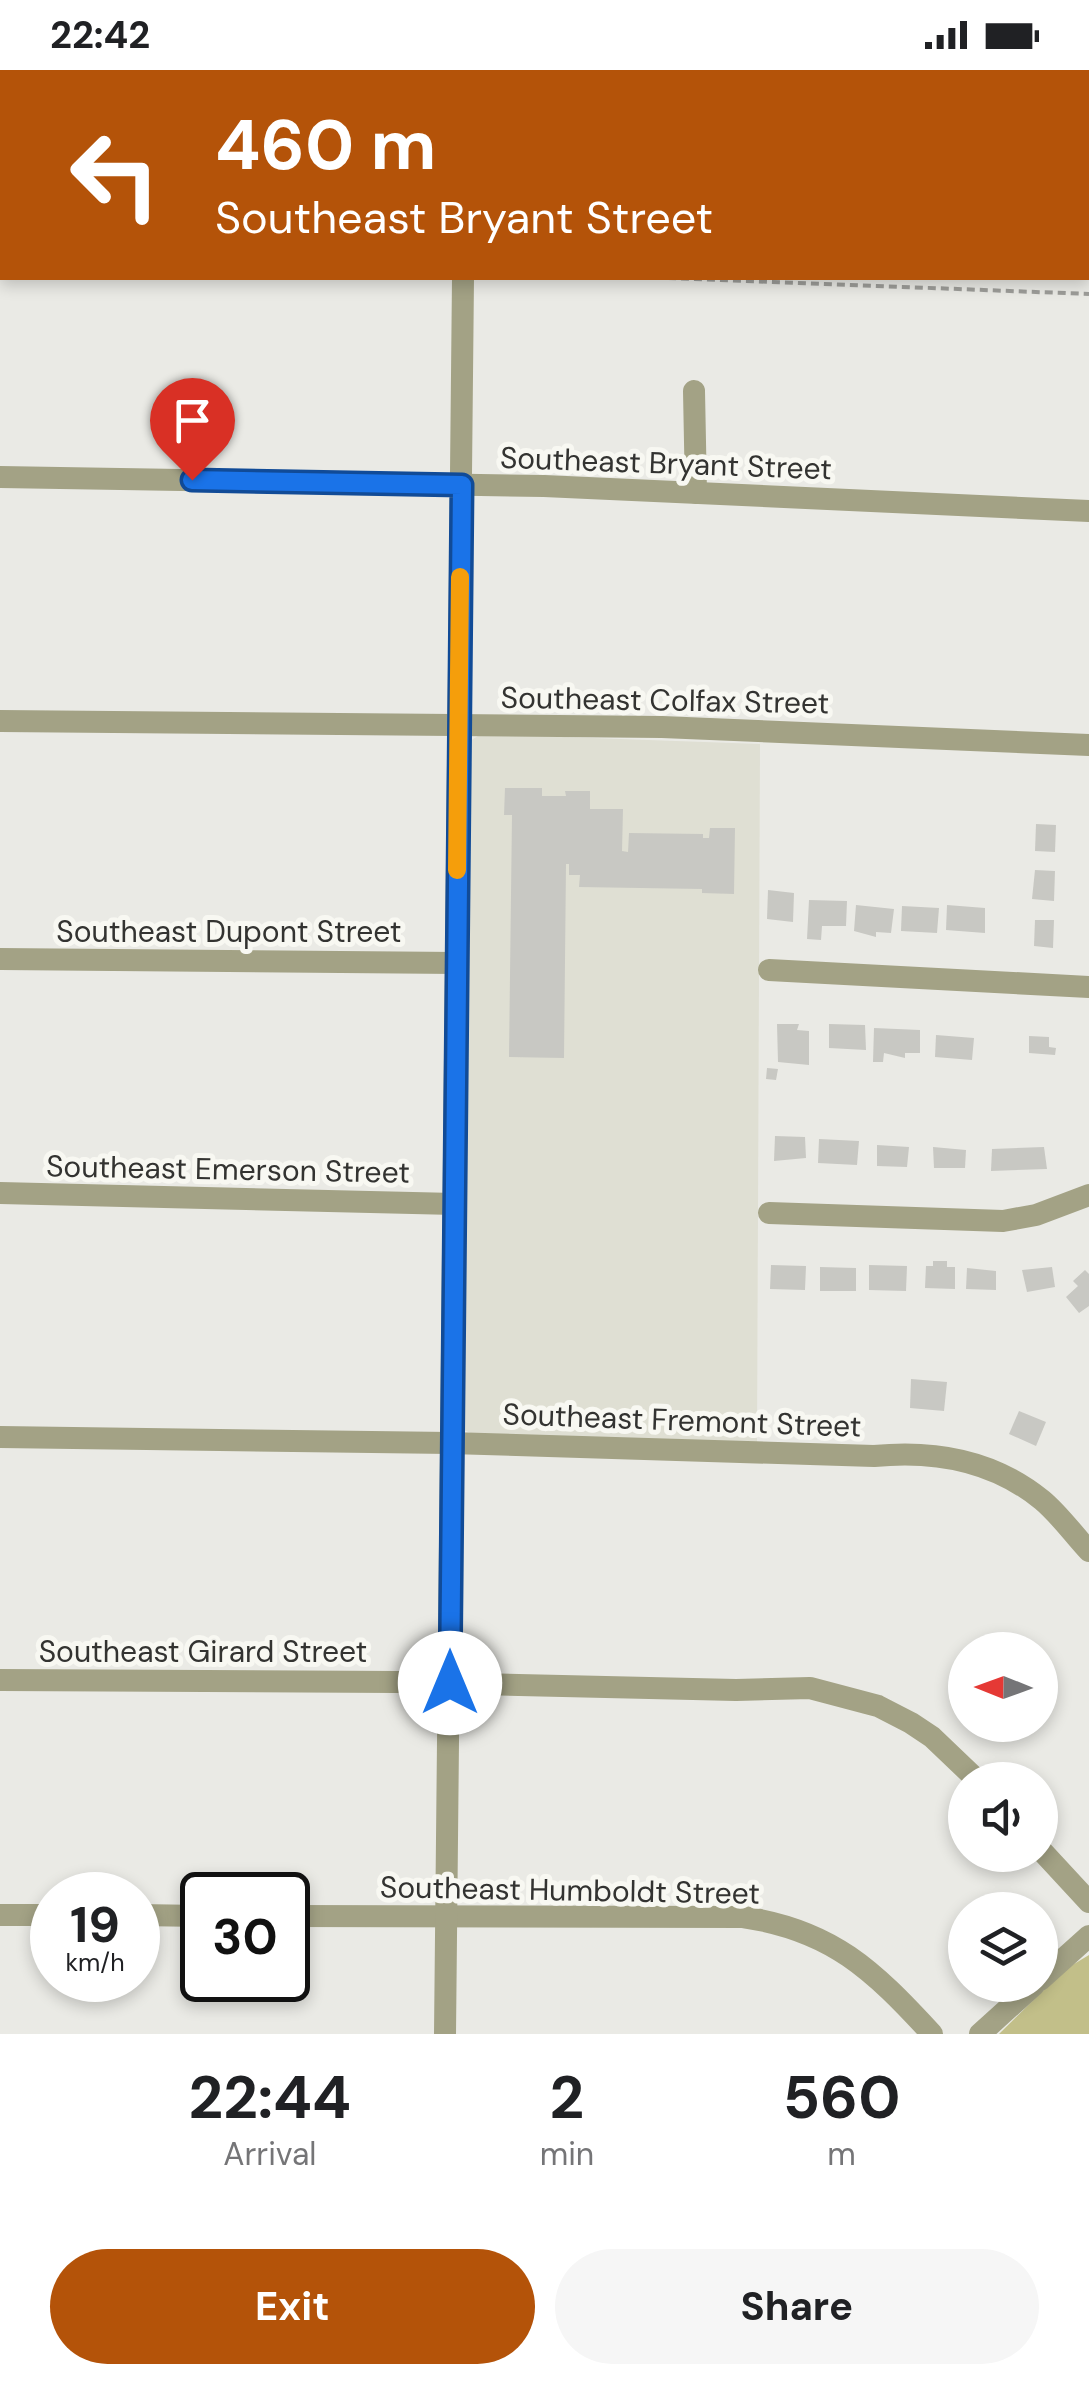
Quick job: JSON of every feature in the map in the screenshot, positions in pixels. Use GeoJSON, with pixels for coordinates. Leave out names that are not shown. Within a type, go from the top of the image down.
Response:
{"type":"FeatureCollection","features":[{"type":"Feature","properties":{"kind":"street"},"geometry":{"type":"LineString","coordinates":[[445,2034],[463,280]]}},
{"type":"Feature","properties":{"kind":"street"},"geometry":{"type":"LineString","coordinates":[[694,391],[696,492]]}},
{"type":"Feature","properties":{"kind":"street","name":"Southeast Bryant Street"},"geometry":{"type":"LineString","coordinates":[[0,477],[696,492],[1089,511]]}},
{"type":"Feature","properties":{"kind":"street","name":"Southeast Colfax Street"},"geometry":{"type":"LineString","coordinates":[[0,721],[662,727],[1089,745]]}},
{"type":"Feature","properties":{"kind":"street","name":"Southeast Dupont Street"},"geometry":{"type":"LineString","coordinates":[[0,959],[456,963]]}},
{"type":"Feature","properties":{"kind":"street"},"geometry":{"type":"LineString","coordinates":[[769,970],[1089,987]]}},
{"type":"Feature","properties":{"kind":"street","name":"Southeast Emerson Street"},"geometry":{"type":"LineString","coordinates":[[0,1193],[455,1204]]}},
{"type":"Feature","properties":{"kind":"street"},"geometry":{"type":"LineString","coordinates":[[768,1213],[1002,1221],[1036,1215],[1089,1195]]}},
{"type":"Feature","properties":{"kind":"street","name":"Southeast Fremont Street"},"geometry":{"type":"LineString","coordinates":[[0,1438],[450,1443],[952,1457],[985,1467],[1042,1500],[1089,1551]]}},
{"type":"Feature","properties":{"kind":"street","name":"Southeast Girard Street"},"geometry":{"type":"LineString","coordinates":[[0,1680],[450,1683],[736,1690],[790,1686],[829,1691],[878,1706],[911,1723],[961,1762]]}},
{"type":"Feature","properties":{"kind":"street"},"geometry":{"type":"LineString","coordinates":[[1058,1868],[1089,1902]]}},
{"type":"Feature","properties":{"kind":"street"},"geometry":{"type":"LineString","coordinates":[[0,1914],[30,1915]]}},
{"type":"Feature","properties":{"kind":"street","name":"Southeast Humboldt Street"},"geometry":{"type":"LineString","coordinates":[[310,1916],[709,1917],[771,1922],[827,1941],[856,1959],[882,1980],[932,2034]]}},
{"type":"Feature","properties":{"kind":"street"},"geometry":{"type":"LineString","coordinates":[[1058,1964],[1089,1936]]}},
{"type":"Feature","properties":{"kind":"street"},"geometry":{"type":"LineString","coordinates":[[980,2034],[1015,2002]]}},
{"type":"Feature","properties":{"kind":"path"},"geometry":{"type":"LineString","coordinates":[[721,280],[1089,294]]}},
{"type":"Feature","properties":{"kind":"shaded area"},"geometry":{"type":"Polygon","coordinates":[[[481,734],[760,744],[757,1442],[473,1434],[464,1430],[461,1420],[466,748],[481,734]]]}},
{"type":"Feature","properties":{"kind":"shaded area"},"geometry":{"type":"Polygon","coordinates":[[[1089,1955],[1089,2034],[999,2034],[1032,2002],[1058,2002],[1058,1976],[1089,1955]]]}},
{"type":"Feature","properties":{"kind":"building"},"geometry":{"type":"Polygon","coordinates":[[[505,788],[542,788],[542,796],[590,791],[590,809],[623,809],[622,851],[628,852],[629,833],[703,834],[703,838],[709,838],[710,828],[735,828],[734,894],[702,893],[702,889],[579,887],[580,875],[569,875],[566,864],[564,1058],[509,1057],[512,815],[504,815],[505,788]]]}},
{"type":"Feature","properties":{"kind":"building"},"geometry":{"type":"Polygon","coordinates":[[[1036,824],[1056,825],[1055,852],[1035,851],[1036,824]]]}},
{"type":"Feature","properties":{"kind":"building"},"geometry":{"type":"Polygon","coordinates":[[[1035,870],[1055,871],[1054,901],[1032,899],[1035,870]]]}},
{"type":"Feature","properties":{"kind":"building"},"geometry":{"type":"Polygon","coordinates":[[[768,890],[794,893],[793,922],[767,919],[768,890]]]}},
{"type":"Feature","properties":{"kind":"building"},"geometry":{"type":"Polygon","coordinates":[[[809,900],[847,901],[846,926],[822,926],[821,940],[807,939],[809,900]]]}},
{"type":"Feature","properties":{"kind":"building"},"geometry":{"type":"Polygon","coordinates":[[[856,905],[894,909],[891,933],[876,932],[876,937],[854,931],[856,905]]]}},
{"type":"Feature","properties":{"kind":"building"},"geometry":{"type":"Polygon","coordinates":[[[947,905],[985,908],[985,933],[946,930],[947,905]]]}},
{"type":"Feature","properties":{"kind":"building"},"geometry":{"type":"Polygon","coordinates":[[[902,906],[939,908],[937,933],[901,931],[902,906]]]}},
{"type":"Feature","properties":{"kind":"building"},"geometry":{"type":"Polygon","coordinates":[[[1035,920],[1054,920],[1053,948],[1034,946],[1035,920]]]}},
{"type":"Feature","properties":{"kind":"building"},"geometry":{"type":"Polygon","coordinates":[[[777,1024],[799,1024],[797,1030],[809,1031],[809,1065],[778,1062],[777,1024]]]}},
{"type":"Feature","properties":{"kind":"building"},"geometry":{"type":"Polygon","coordinates":[[[829,1024],[865,1025],[866,1050],[829,1048],[829,1024]]]}},
{"type":"Feature","properties":{"kind":"building"},"geometry":{"type":"Polygon","coordinates":[[[874,1028],[920,1030],[920,1053],[905,1053],[905,1058],[884,1053],[883,1062],[873,1062],[874,1028]]]}},
{"type":"Feature","properties":{"kind":"building"},"geometry":{"type":"Polygon","coordinates":[[[936,1035],[974,1038],[972,1060],[935,1057],[936,1035]]]}},
{"type":"Feature","properties":{"kind":"building"},"geometry":{"type":"Polygon","coordinates":[[[1029,1036],[1049,1037],[1049,1047],[1056,1048],[1055,1055],[1029,1053],[1029,1036]]]}},
{"type":"Feature","properties":{"kind":"building"},"geometry":{"type":"Polygon","coordinates":[[[767,1068],[778,1069],[776,1080],[766,1079],[767,1068]]]}},
{"type":"Feature","properties":{"kind":"building"},"geometry":{"type":"Polygon","coordinates":[[[775,1136],[805,1137],[806,1158],[774,1161],[775,1136]]]}},
{"type":"Feature","properties":{"kind":"building"},"geometry":{"type":"Polygon","coordinates":[[[819,1139],[859,1141],[857,1165],[818,1163],[819,1139]]]}},
{"type":"Feature","properties":{"kind":"building"},"geometry":{"type":"Polygon","coordinates":[[[877,1145],[909,1147],[907,1167],[877,1166],[877,1145]]]}},
{"type":"Feature","properties":{"kind":"building"},"geometry":{"type":"Polygon","coordinates":[[[933,1147],[966,1150],[965,1168],[934,1168],[933,1147]]]}},
{"type":"Feature","properties":{"kind":"building"},"geometry":{"type":"Polygon","coordinates":[[[1044,1147],[1047,1169],[991,1171],[992,1149],[1044,1147]]]}},
{"type":"Feature","properties":{"kind":"building"},"geometry":{"type":"Polygon","coordinates":[[[933,1261],[947,1261],[947,1267],[955,1267],[955,1289],[925,1288],[926,1266],[933,1266],[933,1261]]]}},
{"type":"Feature","properties":{"kind":"building"},"geometry":{"type":"Polygon","coordinates":[[[771,1265],[806,1266],[805,1290],[770,1289],[771,1265]]]}},
{"type":"Feature","properties":{"kind":"building"},"geometry":{"type":"Polygon","coordinates":[[[869,1265],[907,1266],[906,1291],[869,1290],[869,1265]]]}},
{"type":"Feature","properties":{"kind":"building"},"geometry":{"type":"Polygon","coordinates":[[[820,1267],[856,1268],[856,1291],[820,1291],[820,1267]]]}},
{"type":"Feature","properties":{"kind":"building"},"geometry":{"type":"Polygon","coordinates":[[[1052,1267],[1055,1287],[1027,1292],[1022,1270],[1052,1267]]]}},
{"type":"Feature","properties":{"kind":"building"},"geometry":{"type":"Polygon","coordinates":[[[967,1268],[996,1271],[996,1290],[966,1289],[967,1268]]]}},
{"type":"Feature","properties":{"kind":"building"},"geometry":{"type":"Polygon","coordinates":[[[1085,1270],[1089,1274],[1089,1306],[1079,1313],[1066,1297],[1078,1286],[1073,1281],[1085,1270]]]}},
{"type":"Feature","properties":{"kind":"building"},"geometry":{"type":"Polygon","coordinates":[[[911,1379],[947,1382],[944,1411],[910,1408],[911,1379]]]}},
{"type":"Feature","properties":{"kind":"building"},"geometry":{"type":"Polygon","coordinates":[[[1019,1411],[1046,1422],[1036,1446],[1009,1434],[1019,1411]]]}},
{"type":"Feature","properties":{"kind":"slow traffic"},"geometry":{"type":"LineString","coordinates":[[457,870],[460,577]]}},
{"type":"Feature","properties":{"kind":"route"},"geometry":{"type":"LineString","coordinates":[[192,480],[462,485],[450,1683]]}}]}
